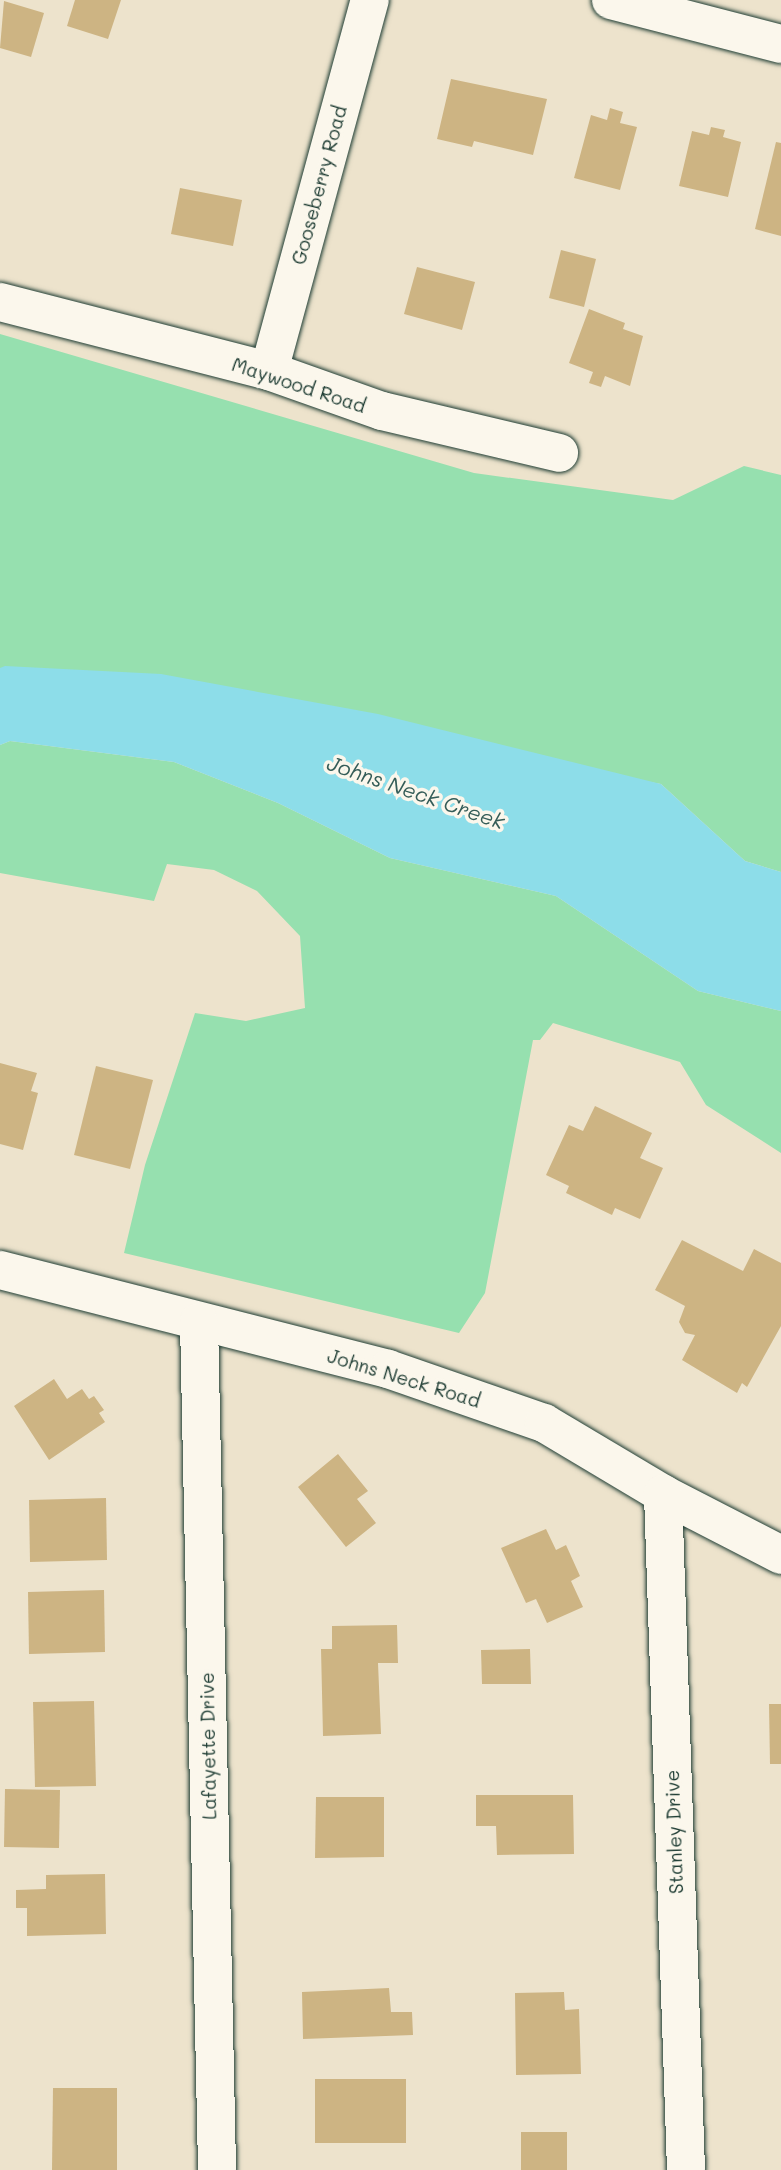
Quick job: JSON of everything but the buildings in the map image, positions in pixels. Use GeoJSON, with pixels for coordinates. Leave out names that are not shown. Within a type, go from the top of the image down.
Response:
{"type":"FeatureCollection","features":[{"type":"Feature","properties":{"kind":"street","name":"Gooseberry Road"},"geometry":{"type":"LineString","coordinates":[[269,371],[370,0]]}},
{"type":"Feature","properties":{"kind":"street"},"geometry":{"type":"LineString","coordinates":[[611,0],[781,44]]}},
{"type":"Feature","properties":{"kind":"street","name":"Maywood Road"},"geometry":{"type":"LineString","coordinates":[[0,302],[269,371],[382,411],[559,453]]}},
{"type":"Feature","properties":{"kind":"street","name":"Johns Neck Road"},"geometry":{"type":"LineString","coordinates":[[0,1269],[199,1322],[388,1368],[544,1423],[663,1494],[781,1555]]}},
{"type":"Feature","properties":{"kind":"street","name":"Lafayette Drive"},"geometry":{"type":"LineString","coordinates":[[199,1322],[217,2170]]}},
{"type":"Feature","properties":{"kind":"street","name":"Stanley Drive"},"geometry":{"type":"LineString","coordinates":[[663,1494],[685,2170]]}},
{"type":"Feature","properties":{"kind":"green space"},"geometry":{"type":"Polygon","coordinates":[[[0,334],[474,473],[673,500],[744,466],[781,475],[781,872],[745,861],[661,784],[0,668],[0,334]]]}},
{"type":"Feature","properties":{"kind":"green space"},"geometry":{"type":"Polygon","coordinates":[[[10,741],[174,762],[278,803],[390,858],[556,896],[698,991],[781,1011],[781,1153],[706,1105],[680,1062],[553,1023],[540,1040],[533,1040],[485,1293],[459,1333],[124,1253],[145,1165],[195,1013],[246,1021],[305,1008],[300,936],[257,891],[214,870],[167,864],[154,901],[0,873],[0,745],[10,741]]]}},
{"type":"Feature","properties":{"kind":"water","name":"Johns Neck Creek"},"geometry":{"type":"Polygon","coordinates":[[[5,666],[161,674],[378,714],[661,784],[745,861],[781,872],[781,1011],[698,991],[556,896],[390,858],[278,803],[174,762],[10,741],[0,745],[0,668],[5,666]]]}}]}
